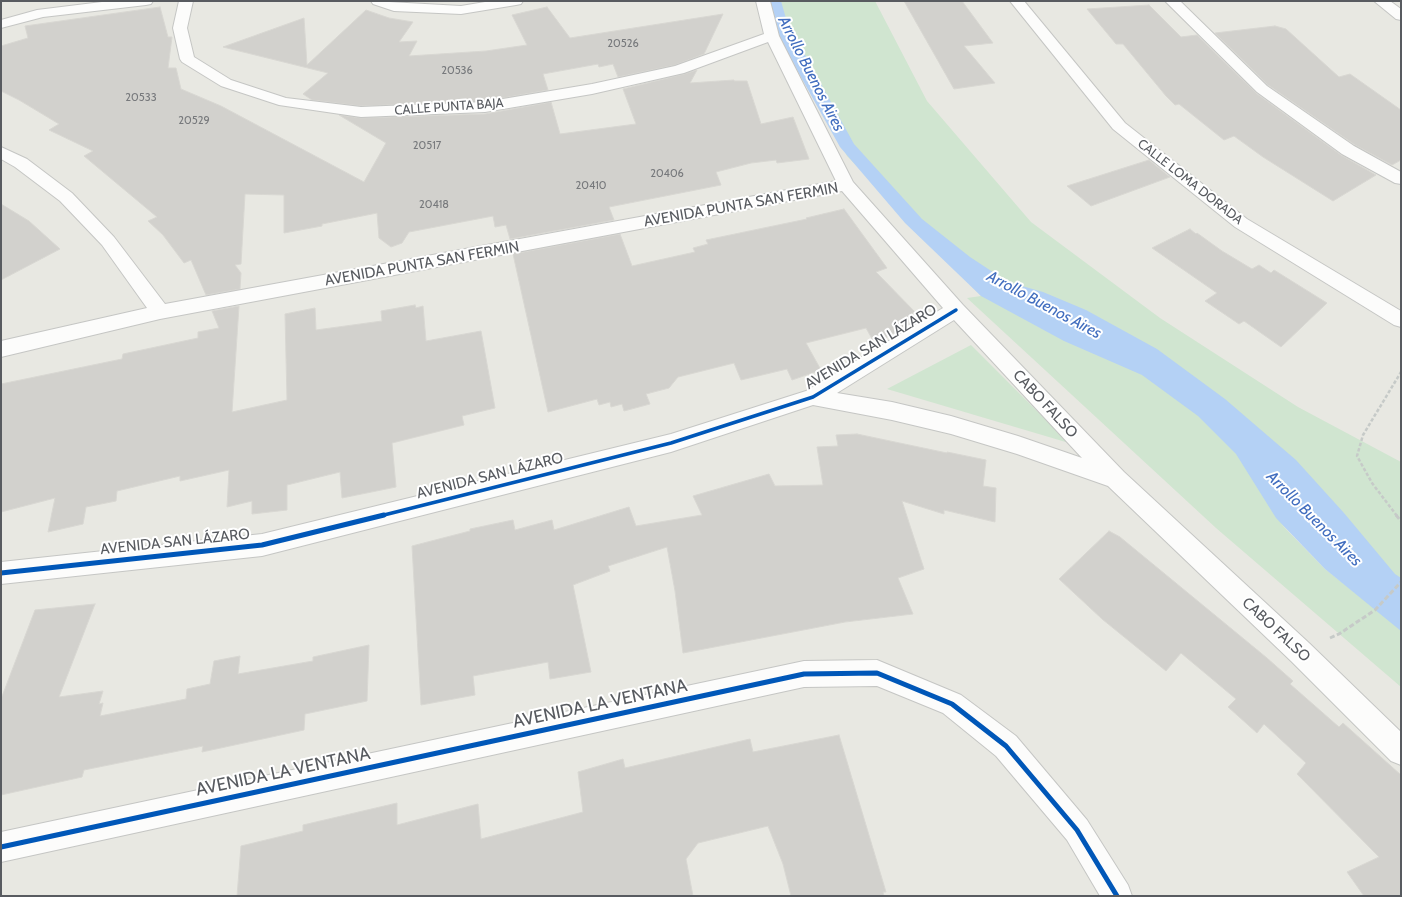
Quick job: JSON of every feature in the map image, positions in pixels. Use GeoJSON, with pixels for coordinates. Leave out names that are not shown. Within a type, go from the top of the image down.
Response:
{"type":"FeatureCollection","features":[{"type":"Feature","properties":{"kind":"street"},"geometry":{"type":"LineString","coordinates":[[1,24],[42,13],[146,1]]}},
{"type":"Feature","properties":{"kind":"street","name":"CALLE PUNTA BAJA"},"geometry":{"type":"LineString","coordinates":[[186,1],[180,28],[187,59],[226,83],[284,102],[361,112],[486,107],[592,89],[680,70],[772,36]]}},
{"type":"Feature","properties":{"kind":"street"},"geometry":{"type":"LineString","coordinates":[[378,1],[394,7],[461,10],[516,1]]}},
{"type":"Feature","properties":{"kind":"street","name":"CABO FALSO"},"geometry":{"type":"LineString","coordinates":[[762,1],[772,36],[846,185],[956,310],[1116,479],[1300,652],[1401,752]]}},
{"type":"Feature","properties":{"kind":"street","name":"CALLE LOMA DORADA"},"geometry":{"type":"LineString","coordinates":[[1017,1],[1119,126],[1241,223],[1401,320]]}},
{"type":"Feature","properties":{"kind":"street"},"geometry":{"type":"LineString","coordinates":[[1172,1],[1262,89],[1348,150],[1401,179]]}},
{"type":"Feature","properties":{"kind":"street"},"geometry":{"type":"LineString","coordinates":[[1381,1],[1401,16]]}},
{"type":"Feature","properties":{"kind":"street"},"geometry":{"type":"LineString","coordinates":[[1,152],[21,163],[66,197],[108,241],[160,312]]}},
{"type":"Feature","properties":{"kind":"street","name":"AVENIDA PUNTA SAN FERMIN"},"geometry":{"type":"LineString","coordinates":[[1,350],[160,312],[846,185]]}},
{"type":"Feature","properties":{"kind":"street","name":"AVENIDA SAN LÁZARO"},"geometry":{"type":"LineString","coordinates":[[1,573],[262,545],[671,443],[813,397],[956,310]]}},
{"type":"Feature","properties":{"kind":"street","name":"AVENIDA SAN LÁZARO"},"geometry":{"type":"LineString","coordinates":[[813,397],[892,411],[951,425],[1018,444],[1116,479]]}},
{"type":"Feature","properties":{"kind":"street","name":"AVENIDA LA VENTANA"},"geometry":{"type":"LineString","coordinates":[[1,847],[804,674],[878,673],[952,704],[1006,746],[1077,830],[1117,896]]}},
{"type":"Feature","properties":{"kind":"path"},"geometry":{"type":"LineString","coordinates":[[1401,372],[1363,435],[1357,456],[1372,483],[1401,521]]}},
{"type":"Feature","properties":{"kind":"path"},"geometry":{"type":"LineString","coordinates":[[1300,652],[1339,634],[1375,610],[1401,582]]}},
{"type":"Feature","properties":{"kind":"green space"},"geometry":{"type":"Polygon","coordinates":[[[766,1],[875,1],[927,101],[1031,222],[1160,318],[1298,407],[1401,462],[1401,687],[1216,528],[967,298],[981,296],[847,156],[766,1]],[[1281,524],[1325,569],[1381,613],[1281,524]]]}},
{"type":"Feature","properties":{"kind":"green space"},"geometry":{"type":"Polygon","coordinates":[[[971,345],[1069,443],[887,389],[971,345]]]}},
{"type":"Feature","properties":{"kind":"water","name":"Arrollo Buenos Aires"},"geometry":{"type":"Polygon","coordinates":[[[766,1],[781,1],[787,22],[854,144],[922,219],[970,257],[1008,282],[1043,292],[1086,310],[1157,349],[1225,399],[1296,460],[1344,513],[1395,574],[1401,578],[1401,631],[1325,569],[1276,518],[1236,454],[1198,416],[1142,375],[1064,341],[981,296],[905,223],[840,147],[774,29],[766,1]]]}},
{"type":"Feature","properties":{"kind":"building"},"geometry":{"type":"Polygon","coordinates":[[[904,1],[962,1],[993,43],[964,46],[995,83],[954,89],[904,1]]]}},
{"type":"Feature","properties":{"kind":"building"},"geometry":{"type":"Polygon","coordinates":[[[1149,5],[1181,37],[1197,35],[1256,93],[1341,155],[1376,175],[1333,201],[1263,157],[1234,136],[1224,140],[1179,104],[1175,105],[1123,44],[1116,44],[1087,9],[1149,5]]]}},
{"type":"Feature","properties":{"kind":"building"},"geometry":{"type":"Polygon","coordinates":[[[160,7],[168,37],[172,37],[168,68],[176,68],[181,89],[221,106],[364,182],[386,143],[339,115],[361,118],[485,114],[551,102],[560,134],[636,124],[623,89],[697,70],[690,83],[734,80],[747,81],[761,124],[793,117],[809,159],[777,163],[776,160],[751,163],[716,172],[721,185],[609,207],[614,220],[510,239],[506,225],[495,227],[493,216],[409,232],[402,243],[391,247],[379,238],[377,213],[284,233],[284,195],[245,194],[241,264],[235,265],[241,273],[240,289],[206,295],[191,260],[184,263],[163,235],[148,221],[157,217],[84,156],[93,151],[49,130],[59,124],[1,91],[1,46],[28,38],[25,26],[160,7]]]}},
{"type":"Feature","properties":{"kind":"building"},"geometry":{"type":"Polygon","coordinates":[[[547,7],[570,38],[723,14],[704,54],[675,65],[618,77],[613,64],[599,67],[598,64],[543,74],[548,90],[485,101],[361,106],[312,100],[303,94],[328,73],[223,47],[304,18],[307,65],[366,10],[389,18],[413,22],[399,42],[417,41],[409,56],[486,51],[527,45],[512,15],[547,7]]]}},
{"type":"Feature","properties":{"kind":"building"},"geometry":{"type":"Polygon","coordinates":[[[1275,26],[1286,29],[1339,77],[1350,74],[1401,110],[1401,160],[1392,165],[1355,145],[1268,85],[1215,33],[1275,26]]]}},
{"type":"Feature","properties":{"kind":"building"},"geometry":{"type":"Polygon","coordinates":[[[1149,160],[1170,177],[1091,206],[1067,186],[1149,160]]]}},
{"type":"Feature","properties":{"kind":"building"},"geometry":{"type":"Polygon","coordinates":[[[1,204],[29,221],[60,249],[1,280],[1,204]]]}},
{"type":"Feature","properties":{"kind":"building"},"geometry":{"type":"Polygon","coordinates":[[[844,209],[887,268],[876,272],[915,312],[911,314],[917,320],[875,344],[866,328],[806,343],[821,370],[792,380],[787,369],[741,380],[734,363],[678,377],[669,388],[646,394],[650,404],[624,411],[622,404],[611,407],[610,402],[599,405],[597,399],[548,412],[513,254],[620,234],[632,266],[695,252],[693,248],[708,244],[706,240],[807,219],[806,218],[844,209]]]}},
{"type":"Feature","properties":{"kind":"building"},"geometry":{"type":"Polygon","coordinates":[[[1190,229],[1252,269],[1259,265],[1271,273],[1274,270],[1327,303],[1281,347],[1244,321],[1239,324],[1205,301],[1217,293],[1152,248],[1190,229]]]}},
{"type":"Feature","properties":{"kind":"building"},"geometry":{"type":"Polygon","coordinates":[[[415,305],[416,308],[423,306],[426,341],[481,331],[495,408],[462,416],[464,425],[392,443],[396,487],[342,498],[340,472],[287,485],[287,510],[252,514],[252,501],[227,507],[229,470],[180,481],[180,476],[117,491],[116,501],[86,507],[83,524],[48,532],[55,498],[1,512],[1,384],[122,359],[123,354],[198,338],[198,332],[219,328],[212,311],[239,306],[232,412],[287,400],[285,314],[315,308],[316,330],[382,321],[381,311],[415,305]]]}},
{"type":"Feature","properties":{"kind":"building"},"geometry":{"type":"Polygon","coordinates":[[[857,434],[986,460],[983,486],[996,488],[995,522],[944,510],[944,514],[902,501],[924,569],[898,578],[913,614],[845,622],[683,653],[675,591],[667,547],[608,566],[610,571],[573,585],[591,672],[550,679],[548,662],[473,676],[475,695],[421,705],[412,546],[470,531],[470,529],[513,520],[515,530],[552,520],[554,530],[629,507],[636,526],[702,515],[693,496],[769,474],[775,486],[823,485],[817,447],[838,446],[836,435],[857,434]]]}},
{"type":"Feature","properties":{"kind":"building"},"geometry":{"type":"Polygon","coordinates":[[[1109,531],[1120,537],[1267,658],[1293,681],[1290,684],[1339,727],[1343,723],[1401,775],[1401,896],[1364,896],[1347,872],[1379,857],[1297,774],[1306,763],[1264,724],[1257,733],[1228,707],[1236,699],[1181,653],[1166,671],[1102,619],[1059,579],[1109,531]]]}},
{"type":"Feature","properties":{"kind":"building"},"geometry":{"type":"Polygon","coordinates":[[[95,604],[59,697],[103,691],[99,704],[103,703],[100,716],[186,699],[187,689],[210,684],[214,661],[240,656],[238,674],[313,661],[313,657],[369,645],[367,701],[305,714],[304,730],[202,752],[203,746],[84,770],[82,777],[1,795],[1,699],[35,610],[95,604]]]}},
{"type":"Feature","properties":{"kind":"building"},"geometry":{"type":"Polygon","coordinates":[[[839,735],[886,892],[883,892],[884,896],[791,896],[783,864],[768,826],[698,843],[686,859],[693,896],[237,896],[241,846],[303,831],[303,825],[397,803],[397,825],[478,804],[481,839],[583,812],[578,772],[623,759],[625,768],[750,739],[753,752],[839,735]]]}},
{"type":"Feature","properties":{"kind":"cycle path"},"geometry":{"type":"LineString","coordinates":[[1,573],[262,545],[671,443],[813,397],[956,310]]}},
{"type":"Feature","properties":{"kind":"cycle path"},"geometry":{"type":"LineString","coordinates":[[1,847],[804,674],[877,673],[952,704],[1006,746],[1077,830],[1117,896]]}}]}
